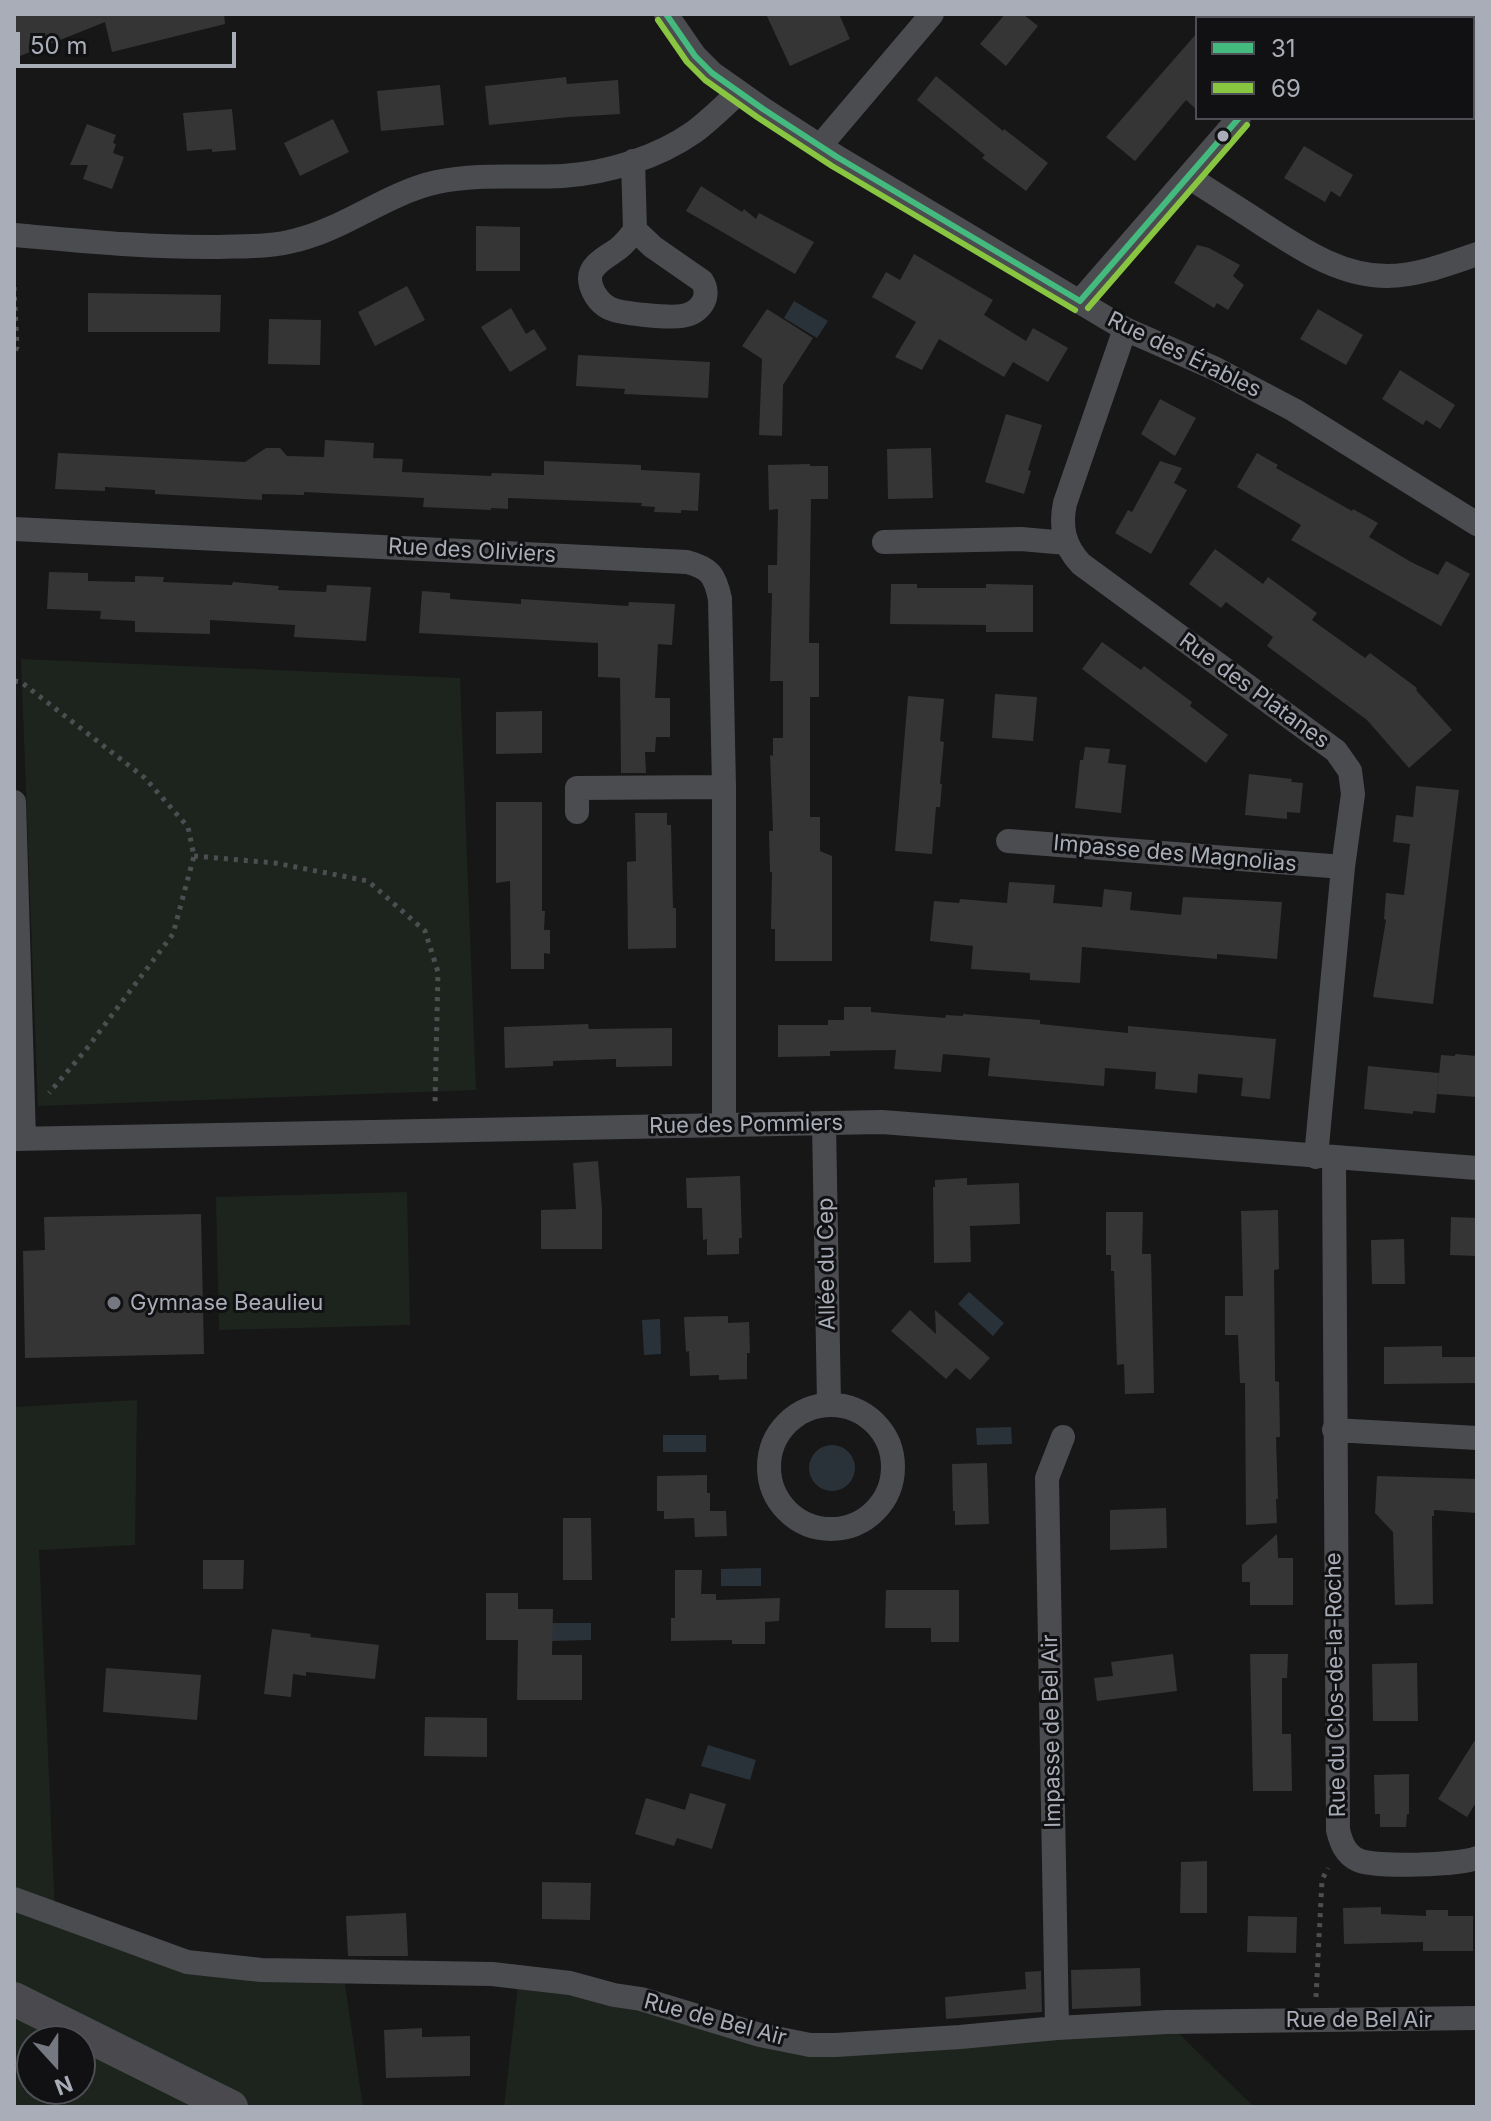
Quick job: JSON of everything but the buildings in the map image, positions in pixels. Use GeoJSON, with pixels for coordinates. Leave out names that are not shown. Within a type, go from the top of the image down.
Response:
{"type":"FeatureCollection","features":[{"type":"Feature","properties":{"kind":"street","name":"Rue des Érables"},"geometry":{"type":"LineString","coordinates":[[666,14],[695,56],[712,73],[820,146],[1125,329],[1216,369],[1294,410],[1477,524]]}},
{"type":"Feature","properties":{"kind":"street"},"geometry":{"type":"LineString","coordinates":[[820,146],[932,14]]}},
{"type":"Feature","properties":{"kind":"street"},"geometry":{"type":"LineString","coordinates":[[14,235],[196,247],[279,244],[320,232],[408,191],[434,183],[487,176],[583,174],[609,169],[662,150],[691,134],[739,92]]}},
{"type":"Feature","properties":{"kind":"street"},"geometry":{"type":"LineString","coordinates":[[1080,301],[1237,120]]}},
{"type":"Feature","properties":{"kind":"street"},"geometry":{"type":"LineString","coordinates":[[633,161],[635,230],[621,247],[592,270],[590,279],[593,291],[598,300],[609,308],[625,312],[675,317],[695,311],[706,297],[702,281],[653,247],[635,230]]}},
{"type":"Feature","properties":{"kind":"street"},"geometry":{"type":"LineString","coordinates":[[1189,177],[1298,247],[1346,270],[1365,275],[1410,274],[1477,254]]}},
{"type":"Feature","properties":{"kind":"street"},"geometry":{"type":"LineString","coordinates":[[884,542],[1021,539],[1067,543],[1062,530],[1065,503],[1125,329]]}},
{"type":"Feature","properties":{"kind":"street","name":"Rue des Oliviers"},"geometry":{"type":"LineString","coordinates":[[14,529],[687,562],[709,571],[720,599],[724,787],[724,1125]]}},
{"type":"Feature","properties":{"kind":"street","name":"Rue des Platanes"},"geometry":{"type":"LineString","coordinates":[[1067,543],[1081,564],[1336,751],[1350,771],[1353,794],[1343,867],[1325,1157]]}},
{"type":"Feature","properties":{"kind":"street"},"geometry":{"type":"LineString","coordinates":[[577,812],[577,788],[724,787]]}},
{"type":"Feature","properties":{"kind":"street"},"geometry":{"type":"LineString","coordinates":[[14,802],[19,1139]]}},
{"type":"Feature","properties":{"kind":"street","name":"Impasse des Magnolias"},"geometry":{"type":"LineString","coordinates":[[1008,841],[1343,867]]}},
{"type":"Feature","properties":{"kind":"street","name":"Rue des Pommiers"},"geometry":{"type":"LineString","coordinates":[[19,1139],[882,1122],[1477,1168]]}},
{"type":"Feature","properties":{"kind":"street","name":"Allée du Cep"},"geometry":{"type":"LineString","coordinates":[[824,1123],[829,1404]]}},
{"type":"Feature","properties":{"kind":"street","name":"Rue du Clos-de-la-Roche"},"geometry":{"type":"LineString","coordinates":[[1325,1157],[1334,1430],[1338,1830],[1348,1853],[1357,1860],[1372,1864],[1456,1863],[1477,1858]]}},
{"type":"Feature","properties":{"kind":"street"},"geometry":{"type":"LineString","coordinates":[[829,1404],[861,1412],[875,1422],[885,1436],[893,1469],[891,1486],[872,1514],[842,1529],[808,1525],[793,1517],[781,1505],[769,1474],[769,1457],[774,1440],[784,1426],[797,1415],[829,1404]]}},
{"type":"Feature","properties":{"kind":"street"},"geometry":{"type":"LineString","coordinates":[[1334,1430],[1477,1438]]}},
{"type":"Feature","properties":{"kind":"street","name":"Impasse de Bel Air"},"geometry":{"type":"LineString","coordinates":[[1057,2028],[1047,1478],[1063,1437]]}},
{"type":"Feature","properties":{"kind":"street","name":"Rue de Bel Air"},"geometry":{"type":"LineString","coordinates":[[14,1899],[187,1962],[261,1970],[492,1974],[570,1983],[641,1999],[760,2035],[810,2045],[1057,2028],[1246,2020],[1477,2018]]}},
{"type":"Feature","properties":{"kind":"street"},"geometry":{"type":"LineString","coordinates":[[14,1999],[231,2107]]}},
{"type":"Feature","properties":{"kind":"path"},"geometry":{"type":"LineString","coordinates":[[14,287],[17,347],[14,354]]}},
{"type":"Feature","properties":{"kind":"path"},"geometry":{"type":"LineString","coordinates":[[14,681],[21,682],[145,778],[188,827],[194,856],[173,934],[85,1051],[47,1095]]}},
{"type":"Feature","properties":{"kind":"path"},"geometry":{"type":"LineString","coordinates":[[194,856],[275,863],[368,881],[425,931],[438,972],[435,1105]]}},
{"type":"Feature","properties":{"kind":"path"},"geometry":{"type":"LineString","coordinates":[[1316,1999],[1322,1880],[1341,1842]]}},
{"type":"Feature","properties":{"kind":"shaded area"},"geometry":{"type":"Polygon","coordinates":[[[794,301],[828,321],[817,338],[784,318],[794,301]]]}},
{"type":"Feature","properties":{"kind":"shaded area"},"geometry":{"type":"Polygon","coordinates":[[[21,659],[460,678],[476,1090],[38,1106],[21,659]]]}},
{"type":"Feature","properties":{"kind":"shaded area"},"geometry":{"type":"Polygon","coordinates":[[[407,1192],[410,1325],[219,1330],[216,1197],[407,1192]]]}},
{"type":"Feature","properties":{"kind":"shaded area"},"geometry":{"type":"Polygon","coordinates":[[[969,1292],[1004,1323],[993,1336],[958,1304],[969,1292]]]}},
{"type":"Feature","properties":{"kind":"shaded area"},"geometry":{"type":"Polygon","coordinates":[[[660,1319],[661,1354],[644,1355],[642,1320],[660,1319]]]}},
{"type":"Feature","properties":{"kind":"shaded area"},"geometry":{"type":"Polygon","coordinates":[[[137,1400],[135,1545],[39,1550],[55,1913],[187,1962],[343,1971],[363,2107],[14,2107],[14,1407],[137,1400]]]}},
{"type":"Feature","properties":{"kind":"shaded area"},"geometry":{"type":"Polygon","coordinates":[[[1011,1427],[1012,1444],[977,1445],[976,1428],[1011,1427]]]}},
{"type":"Feature","properties":{"kind":"shaded area"},"geometry":{"type":"Polygon","coordinates":[[[663,1435],[706,1435],[706,1452],[663,1452],[663,1435]]]}},
{"type":"Feature","properties":{"kind":"shaded area"},"geometry":{"type":"Polygon","coordinates":[[[832,1445],[849,1451],[855,1468],[849,1485],[832,1491],[815,1485],[809,1468],[815,1451],[832,1445]]]}},
{"type":"Feature","properties":{"kind":"shaded area"},"geometry":{"type":"Polygon","coordinates":[[[761,1568],[761,1586],[721,1586],[721,1569],[761,1568]]]}},
{"type":"Feature","properties":{"kind":"shaded area"},"geometry":{"type":"Polygon","coordinates":[[[551,1623],[591,1623],[591,1640],[551,1641],[551,1623]]]}},
{"type":"Feature","properties":{"kind":"shaded area"},"geometry":{"type":"Polygon","coordinates":[[[708,1745],[756,1760],[750,1780],[701,1766],[708,1745]]]}},
{"type":"Feature","properties":{"kind":"shaded area"},"geometry":{"type":"Polygon","coordinates":[[[519,1977],[810,2045],[1167,2022],[1254,2107],[504,2107],[519,1977]]]}},
{"type":"Feature","properties":{"kind":"transit line","name":"31"},"geometry":{"type":"LineString","coordinates":[[666,14],[695,56],[712,73],[763,109],[837,157],[1080,301]]}},
{"type":"Feature","properties":{"kind":"transit line","name":"69"},"geometry":{"type":"LineString","coordinates":[[658,20],[687,62],[705,80],[757,117],[832,166],[1075,310]]}},
{"type":"Feature","properties":{"kind":"transit line","name":"31"},"geometry":{"type":"LineString","coordinates":[[1080,301],[1237,120]]}},
{"type":"Feature","properties":{"kind":"transit line","name":"69"},"geometry":{"type":"LineString","coordinates":[[1088,308],[1247,125]]}},
{"type":"Feature","properties":{"kind":"place","name":"Gymnase Beaulieu"},"geometry":{"type":"Point","coordinates":[114,1303]}}]}
